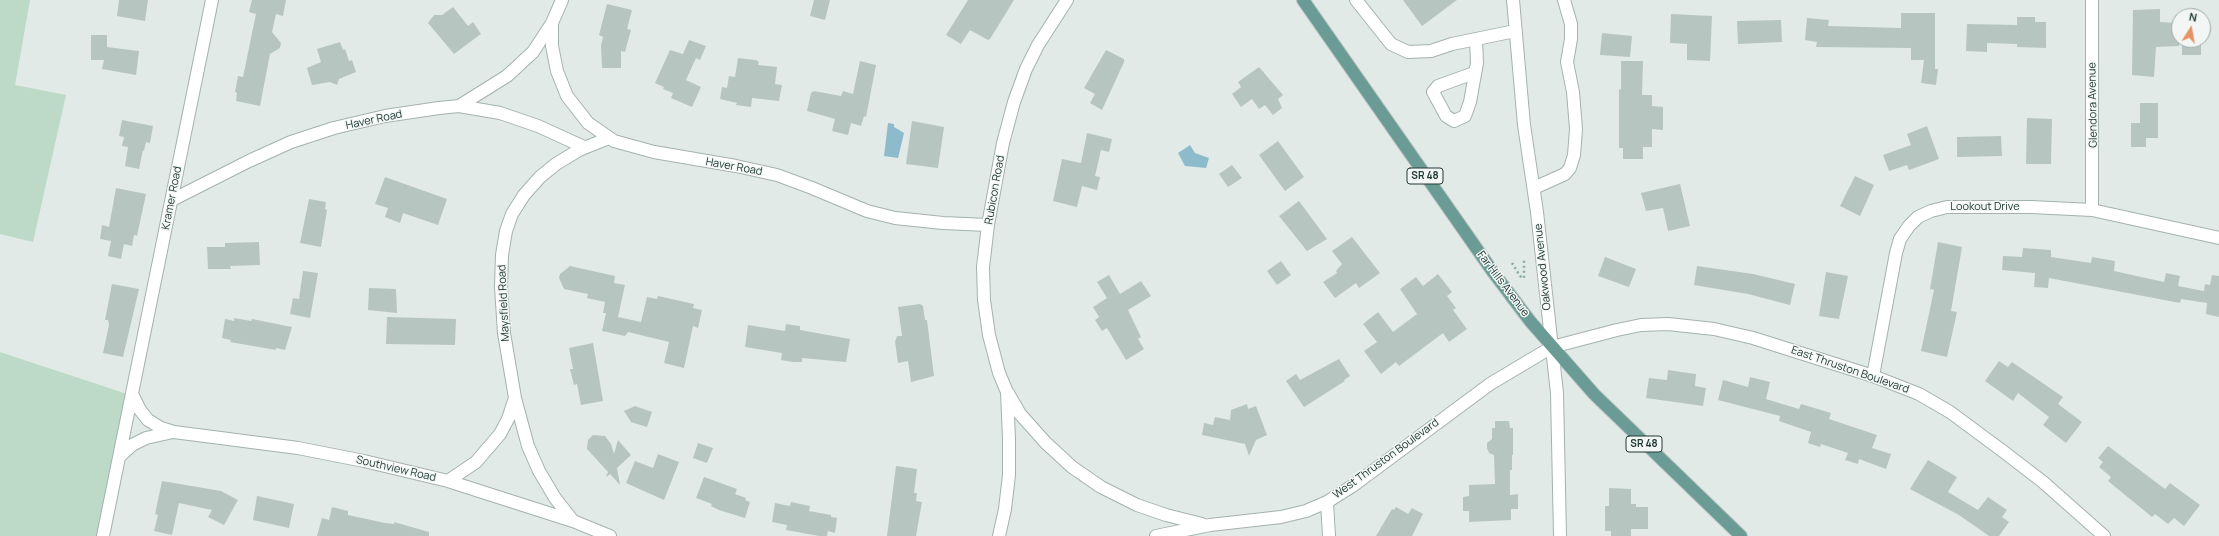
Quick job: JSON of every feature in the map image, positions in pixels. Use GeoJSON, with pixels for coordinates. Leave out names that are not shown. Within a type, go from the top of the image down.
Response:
{"type":"FeatureCollection","features":[{"type":"Feature","properties":{"kind":"main road","name":"Far Hills Avenue"},"geometry":{"type":"LineString","coordinates":[[1303,0],[1492,272],[1552,347],[1587,387],[1741,536]]}},
{"type":"Feature","properties":{"kind":"street","name":"Kramer Road"},"geometry":{"type":"LineString","coordinates":[[133,396],[212,0]]}},
{"type":"Feature","properties":{"kind":"street"},"geometry":{"type":"LineString","coordinates":[[459,106],[507,76],[533,52],[552,23],[562,0]]}},
{"type":"Feature","properties":{"kind":"street","name":"Rubicon Road"},"geometry":{"type":"LineString","coordinates":[[1067,0],[1038,44],[1026,69],[1014,102],[1003,143],[988,225],[983,267],[984,300],[989,336],[999,373],[1007,392],[1020,414],[1046,443],[1072,467],[1090,479],[1137,505],[1166,515],[1210,525]]}},
{"type":"Feature","properties":{"kind":"street"},"geometry":{"type":"LineString","coordinates":[[1356,0],[1392,44],[1408,52],[1431,51],[1452,44],[1515,31]]}},
{"type":"Feature","properties":{"kind":"street","name":"Oakwood Avenue"},"geometry":{"type":"LineString","coordinates":[[1513,0],[1524,125],[1534,188],[1557,393],[1560,536]]}},
{"type":"Feature","properties":{"kind":"street"},"geometry":{"type":"LineString","coordinates":[[1534,188],[1565,174],[1573,161],[1575,150],[1573,92],[1567,62],[1571,39],[1571,24],[1564,0]]}},
{"type":"Feature","properties":{"kind":"street","name":"Glendora Avenue"},"geometry":{"type":"LineString","coordinates":[[2092,0],[2092,210]]}},
{"type":"Feature","properties":{"kind":"street","name":"Haver Road"},"geometry":{"type":"LineString","coordinates":[[552,23],[552,46],[557,71],[567,96],[588,123],[609,138],[654,152],[736,166],[777,175],[867,211],[895,218],[943,224],[988,225]]}},
{"type":"Feature","properties":{"kind":"street"},"geometry":{"type":"LineString","coordinates":[[1474,73],[1477,63],[1476,39]]}},
{"type":"Feature","properties":{"kind":"street","name":"Haver Road"},"geometry":{"type":"LineString","coordinates":[[172,200],[249,161],[304,138],[385,116],[459,106],[500,113],[538,126],[584,147]]}},
{"type":"Feature","properties":{"kind":"street","name":"Maysfield Road"},"geometry":{"type":"LineString","coordinates":[[572,521],[555,498],[539,471],[528,446],[515,398],[504,333],[501,292],[502,255],[506,231],[516,207],[540,177],[562,160],[584,147],[609,138]]}},
{"type":"Feature","properties":{"kind":"street","name":"Lookout Drive"},"geometry":{"type":"LineString","coordinates":[[1873,376],[1896,253],[1900,239],[1908,226],[1918,217],[1931,211],[1947,207],[2031,207],[2092,210],[2219,238]]}},
{"type":"Feature","properties":{"kind":"street","name":"East Thruston Boulevard"},"geometry":{"type":"LineString","coordinates":[[1552,347],[1623,328],[1672,324],[1734,333],[1873,376],[1919,394],[1958,418],[2043,482],[2104,536]]}},
{"type":"Feature","properties":{"kind":"street","name":"West Thruston Boulevard"},"geometry":{"type":"LineString","coordinates":[[1156,536],[1210,525],[1281,517],[1306,511],[1327,502],[1354,485],[1490,384],[1552,347]]}},
{"type":"Feature","properties":{"kind":"street","name":"Rubicon Road"},"geometry":{"type":"LineString","coordinates":[[999,536],[1009,475],[1007,392]]}},
{"type":"Feature","properties":{"kind":"street"},"geometry":{"type":"LineString","coordinates":[[103,536],[133,396]]}},
{"type":"Feature","properties":{"kind":"street","name":"Southview Road"},"geometry":{"type":"LineString","coordinates":[[133,396],[140,410],[148,420],[161,428],[174,432],[298,448],[448,481],[572,521],[610,536]]}},
{"type":"Feature","properties":{"kind":"street","name":"Maysfield Road"},"geometry":{"type":"LineString","coordinates":[[448,481],[476,462],[500,434],[508,419],[515,398]]}},
{"type":"Feature","properties":{"kind":"street","name":"Southview Road"},"geometry":{"type":"LineString","coordinates":[[120,456],[132,445],[146,438],[174,432]]}},
{"type":"Feature","properties":{"kind":"street"},"geometry":{"type":"LineString","coordinates":[[1327,502],[1328,536]]}},
{"type":"Feature","properties":{"kind":"path"},"geometry":{"type":"LineString","coordinates":[[1512,263],[1520,276],[1524,278],[1524,259]]}},
{"type":"Feature","properties":{"kind":"green space"},"geometry":{"type":"Polygon","coordinates":[[[0,0],[30,0],[15,85],[66,95],[33,242],[0,234],[0,0]]]}},
{"type":"Feature","properties":{"kind":"green space"},"geometry":{"type":"Polygon","coordinates":[[[0,352],[133,396],[103,536],[0,536],[0,352]]]}},
{"type":"Feature","properties":{"kind":"water"},"geometry":{"type":"Polygon","coordinates":[[[888,123],[894,124],[894,127],[904,133],[898,158],[884,156],[888,123]]]}},
{"type":"Feature","properties":{"kind":"water"},"geometry":{"type":"Polygon","coordinates":[[[1190,145],[1195,153],[1209,158],[1206,168],[1185,166],[1178,153],[1190,145]]]}},
{"type":"Feature","properties":{"kind":"building"},"geometry":{"type":"Polygon","coordinates":[[[119,0],[148,0],[145,21],[117,16],[119,0]]]}},
{"type":"Feature","properties":{"kind":"building"},"geometry":{"type":"Polygon","coordinates":[[[252,0],[286,0],[283,16],[276,14],[272,32],[281,43],[280,48],[270,54],[260,106],[236,101],[237,93],[235,92],[238,76],[243,77],[256,14],[249,12],[252,0]]]}},
{"type":"Feature","properties":{"kind":"building"},"geometry":{"type":"Polygon","coordinates":[[[814,0],[830,0],[825,20],[810,16],[814,0]]]}},
{"type":"Feature","properties":{"kind":"building"},"geometry":{"type":"Polygon","coordinates":[[[968,0],[1014,0],[990,39],[988,40],[970,30],[961,44],[946,35],[968,0]]]}},
{"type":"Feature","properties":{"kind":"building"},"geometry":{"type":"Polygon","coordinates":[[[1403,0],[1457,0],[1422,26],[1403,0]]]}},
{"type":"Feature","properties":{"kind":"building"},"geometry":{"type":"Polygon","coordinates":[[[607,4],[632,10],[627,29],[631,30],[625,52],[621,51],[621,68],[602,68],[601,46],[603,37],[599,35],[607,4]]]}},
{"type":"Feature","properties":{"kind":"building"},"geometry":{"type":"Polygon","coordinates":[[[453,7],[468,26],[473,22],[481,34],[454,54],[428,23],[434,15],[442,15],[453,7]]]}},
{"type":"Feature","properties":{"kind":"building"},"geometry":{"type":"Polygon","coordinates":[[[2160,9],[2160,22],[2171,23],[2171,46],[2156,47],[2154,77],[2132,75],[2133,10],[2160,9]]]}},
{"type":"Feature","properties":{"kind":"building"},"geometry":{"type":"Polygon","coordinates":[[[1901,13],[1935,13],[1935,69],[1938,69],[1936,85],[1921,83],[1924,60],[1911,60],[1911,48],[1816,47],[1817,42],[1805,40],[1807,18],[1829,20],[1828,26],[1901,28],[1901,13]]]}},
{"type":"Feature","properties":{"kind":"building"},"geometry":{"type":"Polygon","coordinates":[[[1671,14],[1712,16],[1710,61],[1687,60],[1687,44],[1670,43],[1671,14]]]}},
{"type":"Feature","properties":{"kind":"building"},"geometry":{"type":"Polygon","coordinates":[[[2017,17],[2035,17],[2035,22],[2046,22],[2046,48],[2017,47],[2017,44],[1987,43],[1987,52],[1966,51],[1967,24],[2017,25],[2017,17]]]}},
{"type":"Feature","properties":{"kind":"building"},"geometry":{"type":"Polygon","coordinates":[[[1781,20],[1782,42],[1738,44],[1737,21],[1781,20]]]}},
{"type":"Feature","properties":{"kind":"building"},"geometry":{"type":"Polygon","coordinates":[[[1602,33],[1632,36],[1630,57],[1600,55],[1602,33]]]}},
{"type":"Feature","properties":{"kind":"building"},"geometry":{"type":"Polygon","coordinates":[[[91,35],[107,35],[107,47],[139,51],[136,75],[102,69],[104,60],[91,60],[91,35]]]}},
{"type":"Feature","properties":{"kind":"building"},"geometry":{"type":"Polygon","coordinates":[[[689,40],[706,46],[700,60],[696,58],[686,80],[701,87],[692,107],[671,98],[673,93],[663,89],[664,87],[655,83],[670,50],[683,54],[689,40]]]}},
{"type":"Feature","properties":{"kind":"building"},"geometry":{"type":"Polygon","coordinates":[[[340,42],[343,50],[345,49],[349,61],[352,60],[356,72],[339,79],[337,85],[330,82],[312,85],[307,68],[321,62],[317,49],[340,42]]]}},
{"type":"Feature","properties":{"kind":"building"},"geometry":{"type":"Polygon","coordinates":[[[2182,48],[2201,48],[2201,55],[2182,55],[2182,48]]]}},
{"type":"Feature","properties":{"kind":"building"},"geometry":{"type":"Polygon","coordinates":[[[1106,50],[1124,59],[1124,62],[1102,110],[1090,103],[1095,94],[1084,88],[1106,50]]]}},
{"type":"Feature","properties":{"kind":"building"},"geometry":{"type":"Polygon","coordinates":[[[738,58],[756,60],[759,62],[758,65],[777,67],[775,84],[782,85],[779,101],[752,98],[751,107],[736,105],[737,103],[720,99],[722,87],[727,88],[729,76],[735,77],[738,58]]]}},
{"type":"Feature","properties":{"kind":"building"},"geometry":{"type":"Polygon","coordinates":[[[860,61],[876,65],[866,117],[864,116],[861,126],[851,123],[848,135],[832,131],[835,119],[807,111],[811,93],[814,91],[841,96],[843,91],[853,94],[860,61]]]}},
{"type":"Feature","properties":{"kind":"building"},"geometry":{"type":"Polygon","coordinates":[[[1621,61],[1643,61],[1642,95],[1652,95],[1652,106],[1663,107],[1663,130],[1652,129],[1652,147],[1643,147],[1643,159],[1623,159],[1623,148],[1619,148],[1619,90],[1621,89],[1621,61]]]}},
{"type":"Feature","properties":{"kind":"building"},"geometry":{"type":"Polygon","coordinates":[[[1259,67],[1283,95],[1278,99],[1282,108],[1273,115],[1265,105],[1259,109],[1252,99],[1241,107],[1232,94],[1241,87],[1238,82],[1259,67]]]}},
{"type":"Feature","properties":{"kind":"building"},"geometry":{"type":"Polygon","coordinates":[[[2140,103],[2158,103],[2158,138],[2146,138],[2146,147],[2131,147],[2131,123],[2140,123],[2140,103]]]}},
{"type":"Feature","properties":{"kind":"building"},"geometry":{"type":"Polygon","coordinates":[[[2027,118],[2052,119],[2051,164],[2026,164],[2027,118]]]}},
{"type":"Feature","properties":{"kind":"building"},"geometry":{"type":"Polygon","coordinates":[[[122,120],[153,126],[150,143],[146,142],[139,169],[125,166],[128,147],[122,146],[124,137],[119,136],[122,120]]]}},
{"type":"Feature","properties":{"kind":"building"},"geometry":{"type":"Polygon","coordinates":[[[912,121],[944,127],[938,168],[906,164],[912,121]]]}},
{"type":"Feature","properties":{"kind":"building"},"geometry":{"type":"Polygon","coordinates":[[[1927,126],[1939,159],[1909,170],[1907,165],[1889,171],[1883,155],[1911,145],[1907,134],[1927,126]]]}},
{"type":"Feature","properties":{"kind":"building"},"geometry":{"type":"Polygon","coordinates":[[[1087,133],[1112,139],[1109,152],[1101,150],[1095,176],[1100,177],[1097,190],[1082,186],[1077,207],[1053,201],[1062,159],[1081,163],[1087,133]]]}},
{"type":"Feature","properties":{"kind":"building"},"geometry":{"type":"Polygon","coordinates":[[[2001,136],[2002,156],[1957,157],[1957,137],[2001,136]]]}},
{"type":"Feature","properties":{"kind":"building"},"geometry":{"type":"Polygon","coordinates":[[[1278,141],[1304,177],[1285,191],[1259,155],[1278,141]]]}},
{"type":"Feature","properties":{"kind":"building"},"geometry":{"type":"Polygon","coordinates":[[[1232,165],[1242,178],[1228,187],[1219,174],[1232,165]]]}},
{"type":"Feature","properties":{"kind":"building"},"geometry":{"type":"Polygon","coordinates":[[[1855,176],[1874,185],[1860,216],[1840,206],[1855,176]]]}},
{"type":"Feature","properties":{"kind":"building"},"geometry":{"type":"Polygon","coordinates":[[[385,177],[447,199],[438,225],[403,213],[400,223],[385,217],[388,208],[375,204],[385,177]]]}},
{"type":"Feature","properties":{"kind":"building"},"geometry":{"type":"Polygon","coordinates":[[[1680,184],[1690,226],[1668,231],[1663,208],[1646,211],[1641,193],[1680,184]]]}},
{"type":"Feature","properties":{"kind":"building"},"geometry":{"type":"Polygon","coordinates":[[[116,188],[146,194],[137,236],[134,235],[132,246],[124,244],[121,259],[108,256],[111,241],[100,239],[102,225],[109,227],[116,188]]]}},
{"type":"Feature","properties":{"kind":"building"},"geometry":{"type":"Polygon","coordinates":[[[309,199],[326,202],[325,209],[327,210],[321,247],[300,243],[309,199]]]}},
{"type":"Feature","properties":{"kind":"building"},"geometry":{"type":"Polygon","coordinates":[[[1299,201],[1327,239],[1307,251],[1279,216],[1299,201]]]}},
{"type":"Feature","properties":{"kind":"building"},"geometry":{"type":"Polygon","coordinates":[[[1352,237],[1380,273],[1359,288],[1356,283],[1335,298],[1323,282],[1337,273],[1336,271],[1342,264],[1332,251],[1352,237]]]}},
{"type":"Feature","properties":{"kind":"building"},"geometry":{"type":"Polygon","coordinates":[[[259,242],[260,265],[230,266],[231,269],[208,269],[207,247],[225,247],[225,243],[259,242]]]}},
{"type":"Feature","properties":{"kind":"building"},"geometry":{"type":"Polygon","coordinates":[[[1938,242],[1962,247],[1951,311],[1957,312],[1947,357],[1921,351],[1934,290],[1930,289],[1938,242]]]}},
{"type":"Feature","properties":{"kind":"building"},"geometry":{"type":"Polygon","coordinates":[[[2023,248],[2051,250],[2051,257],[2091,263],[2092,257],[2115,261],[2114,271],[2164,282],[2166,273],[2180,276],[2178,286],[2204,291],[2205,284],[2210,285],[2212,275],[2219,276],[2219,317],[2206,314],[2207,303],[2181,299],[2180,303],[2049,278],[2048,288],[2034,287],[2035,273],[2002,270],[2003,256],[2022,257],[2023,248]]]}},
{"type":"Feature","properties":{"kind":"building"},"geometry":{"type":"Polygon","coordinates":[[[1605,257],[1636,269],[1629,287],[1598,276],[1605,257]]]}},
{"type":"Feature","properties":{"kind":"building"},"geometry":{"type":"Polygon","coordinates":[[[1281,261],[1291,275],[1277,285],[1267,271],[1281,261]]]}},
{"type":"Feature","properties":{"kind":"building"},"geometry":{"type":"Polygon","coordinates":[[[570,266],[615,276],[614,283],[625,285],[618,317],[641,322],[647,297],[657,299],[658,296],[694,304],[693,308],[702,310],[698,328],[693,326],[684,368],[664,363],[669,342],[628,332],[625,336],[602,331],[606,313],[603,313],[605,302],[587,298],[588,294],[564,289],[559,278],[560,274],[570,266]]]}},
{"type":"Feature","properties":{"kind":"building"},"geometry":{"type":"Polygon","coordinates":[[[1697,266],[1753,274],[1795,284],[1790,305],[1748,294],[1694,285],[1697,266]]]}},
{"type":"Feature","properties":{"kind":"building"},"geometry":{"type":"Polygon","coordinates":[[[303,271],[318,273],[310,318],[290,314],[293,298],[299,299],[303,271]]]}},
{"type":"Feature","properties":{"kind":"building"},"geometry":{"type":"Polygon","coordinates":[[[1826,272],[1848,276],[1839,319],[1819,316],[1826,272]]]}},
{"type":"Feature","properties":{"kind":"building"},"geometry":{"type":"Polygon","coordinates":[[[1438,274],[1452,292],[1447,296],[1456,308],[1453,310],[1467,329],[1449,342],[1443,333],[1399,366],[1396,362],[1381,374],[1364,351],[1377,342],[1363,324],[1378,312],[1393,332],[1417,314],[1400,289],[1416,277],[1423,286],[1438,274]]]}},
{"type":"Feature","properties":{"kind":"building"},"geometry":{"type":"Polygon","coordinates":[[[1109,275],[1120,294],[1141,281],[1151,296],[1128,310],[1141,337],[1138,339],[1144,349],[1126,360],[1107,328],[1102,331],[1095,320],[1099,317],[1093,307],[1107,298],[1097,282],[1109,275]]]}},
{"type":"Feature","properties":{"kind":"building"},"geometry":{"type":"Polygon","coordinates":[[[112,284],[139,289],[123,357],[103,353],[109,325],[108,320],[105,320],[112,284]]]}},
{"type":"Feature","properties":{"kind":"building"},"geometry":{"type":"Polygon","coordinates":[[[369,288],[396,289],[397,313],[368,310],[369,288]]]}},
{"type":"Feature","properties":{"kind":"building"},"geometry":{"type":"Polygon","coordinates":[[[920,304],[923,306],[925,320],[927,320],[934,376],[911,382],[908,361],[898,363],[895,342],[897,336],[902,336],[898,307],[920,304]]]}},
{"type":"Feature","properties":{"kind":"building"},"geometry":{"type":"Polygon","coordinates":[[[387,317],[456,319],[455,345],[386,344],[387,317]]]}},
{"type":"Feature","properties":{"kind":"building"},"geometry":{"type":"Polygon","coordinates":[[[234,318],[251,321],[252,319],[292,327],[285,350],[276,348],[276,350],[230,342],[231,340],[222,338],[225,319],[234,321],[234,318]]]}},
{"type":"Feature","properties":{"kind":"building"},"geometry":{"type":"Polygon","coordinates":[[[786,324],[800,326],[800,330],[850,339],[846,362],[802,358],[802,362],[793,362],[781,360],[782,353],[745,347],[748,325],[785,331],[786,324]]]}},
{"type":"Feature","properties":{"kind":"building"},"geometry":{"type":"Polygon","coordinates":[[[593,343],[603,401],[581,405],[577,384],[574,385],[570,369],[573,369],[569,348],[593,343]]]}},
{"type":"Feature","properties":{"kind":"building"},"geometry":{"type":"Polygon","coordinates":[[[1339,359],[1350,376],[1344,380],[1345,381],[1304,407],[1286,381],[1296,374],[1300,380],[1339,359]]]}},
{"type":"Feature","properties":{"kind":"building"},"geometry":{"type":"Polygon","coordinates":[[[1999,361],[2008,367],[2012,362],[2063,397],[2058,404],[2082,422],[2066,443],[2043,425],[2049,417],[2018,393],[2013,401],[1985,381],[1999,361]]]}},
{"type":"Feature","properties":{"kind":"building"},"geometry":{"type":"Polygon","coordinates":[[[1668,370],[1696,374],[1695,386],[1706,388],[1703,406],[1646,398],[1649,378],[1667,380],[1668,370]]]}},
{"type":"Feature","properties":{"kind":"building"},"geometry":{"type":"Polygon","coordinates":[[[1750,377],[1770,382],[1766,399],[1799,409],[1801,404],[1831,413],[1829,419],[1877,435],[1872,448],[1891,454],[1886,469],[1859,459],[1858,464],[1845,460],[1848,453],[1821,444],[1820,447],[1808,443],[1811,432],[1779,421],[1780,416],[1718,400],[1723,380],[1748,387],[1750,377]]]}},
{"type":"Feature","properties":{"kind":"building"},"geometry":{"type":"Polygon","coordinates":[[[1247,404],[1248,409],[1256,406],[1267,435],[1256,440],[1249,456],[1245,444],[1202,435],[1204,423],[1213,425],[1215,417],[1230,420],[1231,410],[1247,404]]]}},
{"type":"Feature","properties":{"kind":"building"},"geometry":{"type":"Polygon","coordinates":[[[635,406],[652,412],[647,427],[631,422],[624,411],[635,406]]]}},
{"type":"Feature","properties":{"kind":"building"},"geometry":{"type":"Polygon","coordinates":[[[1495,421],[1509,421],[1510,428],[1513,428],[1513,455],[1512,470],[1510,470],[1510,495],[1518,494],[1518,509],[1511,509],[1511,520],[1469,522],[1469,511],[1463,511],[1463,497],[1469,496],[1469,485],[1495,484],[1494,455],[1489,453],[1487,443],[1492,439],[1492,428],[1495,428],[1495,421]]]}},
{"type":"Feature","properties":{"kind":"building"},"geometry":{"type":"Polygon","coordinates":[[[593,435],[605,436],[611,444],[614,454],[618,440],[631,455],[617,468],[620,485],[610,474],[606,477],[608,472],[587,449],[588,440],[593,435]]]}},
{"type":"Feature","properties":{"kind":"building"},"geometry":{"type":"Polygon","coordinates":[[[698,443],[713,448],[707,463],[693,458],[698,443]]]}},
{"type":"Feature","properties":{"kind":"building"},"geometry":{"type":"Polygon","coordinates":[[[2108,446],[2165,489],[2170,483],[2200,505],[2184,526],[2174,518],[2168,524],[2155,514],[2152,517],[2108,481],[2111,477],[2099,467],[2103,462],[2098,458],[2108,446]]]}},
{"type":"Feature","properties":{"kind":"building"},"geometry":{"type":"Polygon","coordinates":[[[658,454],[679,462],[664,500],[626,483],[635,461],[653,468],[658,454]]]}},
{"type":"Feature","properties":{"kind":"building"},"geometry":{"type":"Polygon","coordinates":[[[1928,460],[1957,477],[1948,492],[1978,510],[1988,497],[2007,510],[2002,517],[2009,522],[1999,536],[1989,536],[1959,515],[1910,489],[1928,460]]]}},
{"type":"Feature","properties":{"kind":"building"},"geometry":{"type":"Polygon","coordinates":[[[896,466],[917,469],[914,493],[917,493],[916,501],[922,502],[916,536],[887,536],[896,466]]]}},
{"type":"Feature","properties":{"kind":"building"},"geometry":{"type":"Polygon","coordinates":[[[704,477],[737,489],[735,494],[746,498],[745,500],[750,502],[745,518],[719,510],[711,506],[712,504],[696,498],[704,477]]]}},
{"type":"Feature","properties":{"kind":"building"},"geometry":{"type":"Polygon","coordinates":[[[162,481],[221,491],[238,500],[224,525],[208,517],[212,510],[179,503],[172,535],[154,531],[158,515],[155,514],[162,481]]]}},
{"type":"Feature","properties":{"kind":"building"},"geometry":{"type":"Polygon","coordinates":[[[1609,488],[1631,489],[1631,504],[1636,504],[1636,507],[1648,507],[1648,529],[1631,529],[1631,536],[1611,536],[1611,531],[1605,531],[1605,506],[1609,506],[1609,488]]]}},
{"type":"Feature","properties":{"kind":"building"},"geometry":{"type":"Polygon","coordinates":[[[257,496],[294,504],[289,528],[253,520],[257,496]]]}},
{"type":"Feature","properties":{"kind":"building"},"geometry":{"type":"Polygon","coordinates":[[[791,502],[810,506],[809,511],[831,515],[831,517],[837,518],[835,533],[828,531],[827,536],[819,536],[786,530],[787,525],[772,522],[775,503],[790,506],[791,502]]]}},
{"type":"Feature","properties":{"kind":"building"},"geometry":{"type":"Polygon","coordinates":[[[332,507],[348,511],[348,515],[385,523],[394,524],[394,522],[429,532],[429,536],[317,536],[322,518],[329,520],[332,507]]]}},
{"type":"Feature","properties":{"kind":"building"},"geometry":{"type":"Polygon","coordinates":[[[1396,507],[1408,514],[1412,508],[1423,514],[1412,536],[1376,536],[1392,509],[1394,510],[1396,507]]]}}]}
